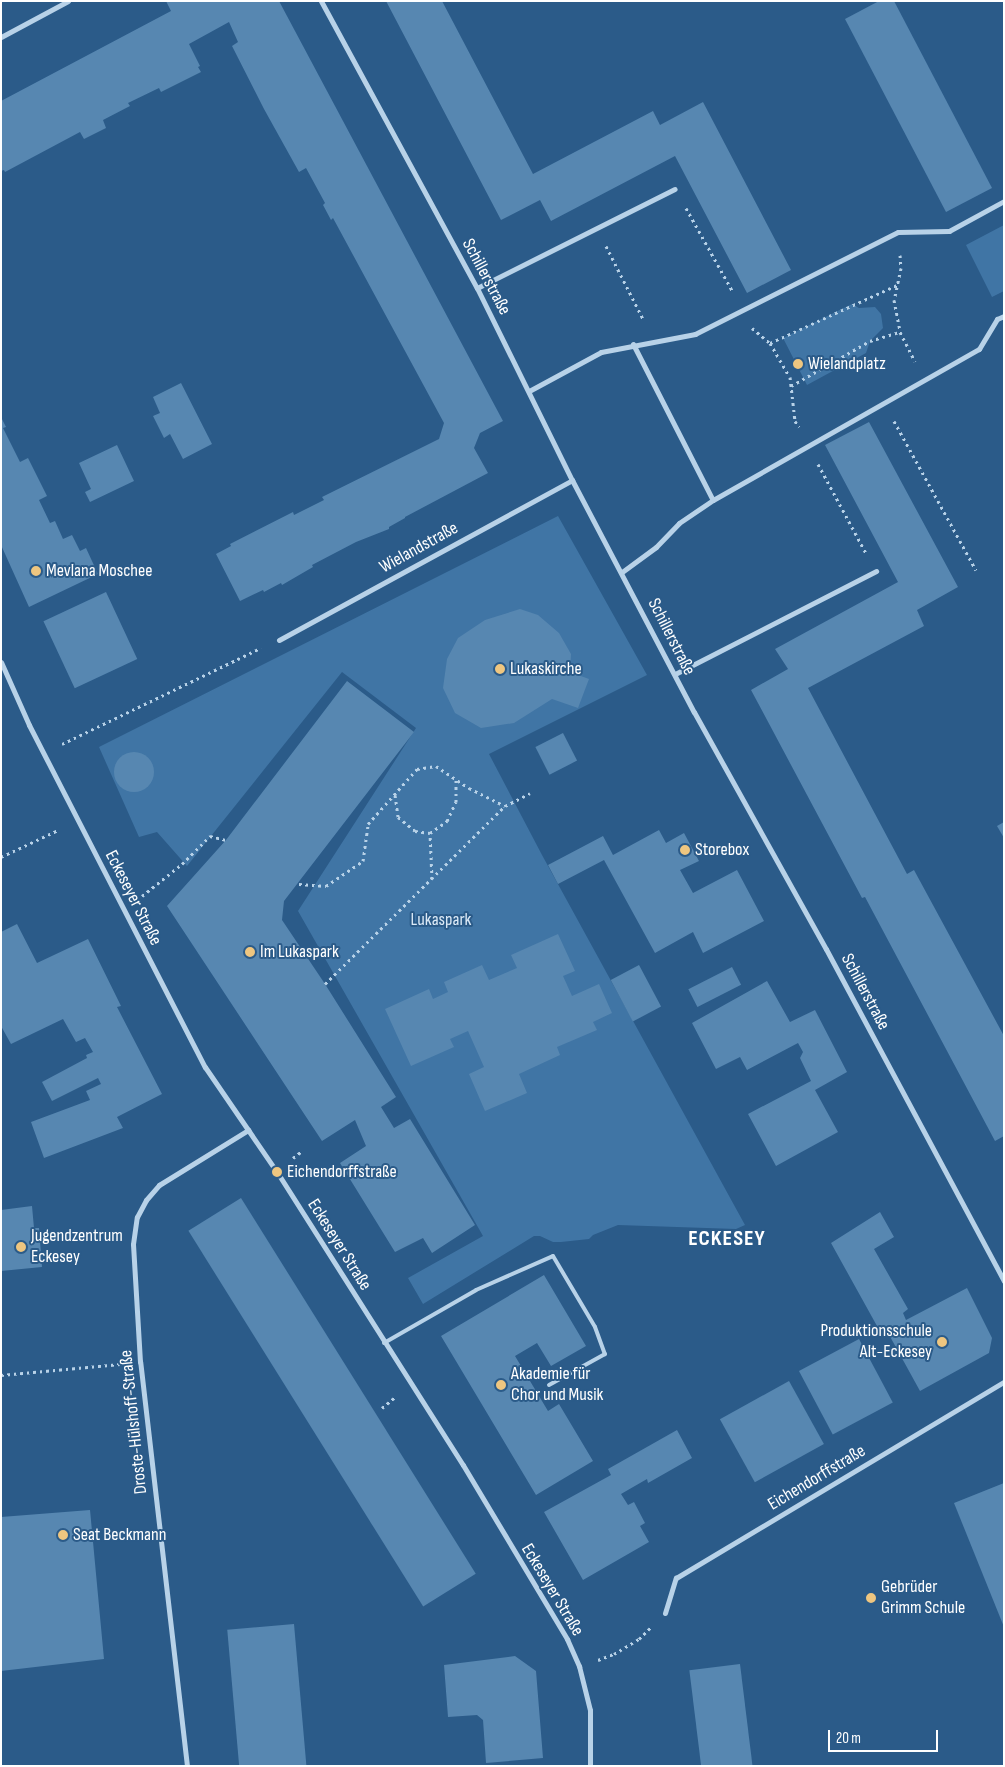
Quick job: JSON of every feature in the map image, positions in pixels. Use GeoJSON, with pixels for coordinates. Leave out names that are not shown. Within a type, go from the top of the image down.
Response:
{"type":"FeatureCollection","features":[{"type":"Feature","properties":{"kind":"street"},"geometry":{"type":"LineString","coordinates":[[1,37],[68,1]]}},
{"type":"Feature","properties":{"kind":"street","name":"Schillerstraße"},"geometry":{"type":"LineString","coordinates":[[321,1],[477,288],[572,480],[675,674],[1004,1282]]}},
{"type":"Feature","properties":{"kind":"street"},"geometry":{"type":"LineString","coordinates":[[477,288],[675,189]]}},
{"type":"Feature","properties":{"kind":"street"},"geometry":{"type":"LineString","coordinates":[[529,391],[601,352],[633,344],[695,334],[898,232],[949,231],[1004,201]]}},
{"type":"Feature","properties":{"kind":"street"},"geometry":{"type":"LineString","coordinates":[[622,572],[656,547],[679,523],[713,500],[980,349],[997,319],[1004,316]]}},
{"type":"Feature","properties":{"kind":"street"},"geometry":{"type":"LineString","coordinates":[[633,344],[713,500]]}},
{"type":"Feature","properties":{"kind":"street","name":"Wielandstraße"},"geometry":{"type":"LineString","coordinates":[[279,640],[572,480]]}},
{"type":"Feature","properties":{"kind":"street"},"geometry":{"type":"LineString","coordinates":[[675,674],[876,571]]}},
{"type":"Feature","properties":{"kind":"street","name":"Eckeseyer Straße"},"geometry":{"type":"LineString","coordinates":[[1,663],[77,821],[205,1067],[248,1130],[462,1465],[567,1639],[579,1666],[590,1710],[590,1766]]}},
{"type":"Feature","properties":{"kind":"street","name":"Droste-Hülshoff-Straße"},"geometry":{"type":"LineString","coordinates":[[187,1766],[140,1362],[133,1244],[137,1217],[146,1200],[159,1185],[248,1130]]}},
{"type":"Feature","properties":{"kind":"street","name":"Eichendorffstraße"},"geometry":{"type":"LineString","coordinates":[[665,1613],[676,1578],[1004,1382]]}},
{"type":"Feature","properties":{"kind":"lane"},"geometry":{"type":"LineString","coordinates":[[384,1343],[476,1290],[553,1256],[595,1327],[605,1354],[549,1385]]}},
{"type":"Feature","properties":{"kind":"path"},"geometry":{"type":"LineString","coordinates":[[675,189],[743,310]]}},
{"type":"Feature","properties":{"kind":"path"},"geometry":{"type":"LineString","coordinates":[[597,228],[654,342]]}},
{"type":"Feature","properties":{"kind":"path"},"geometry":{"type":"LineString","coordinates":[[898,232],[901,268],[894,300],[900,332],[925,380]]}},
{"type":"Feature","properties":{"kind":"path"},"geometry":{"type":"LineString","coordinates":[[770,343],[897,285]]}},
{"type":"Feature","properties":{"kind":"path"},"geometry":{"type":"LineString","coordinates":[[791,386],[870,341],[900,332]]}},
{"type":"Feature","properties":{"kind":"path"},"geometry":{"type":"LineString","coordinates":[[884,403],[976,570]]}},
{"type":"Feature","properties":{"kind":"path"},"geometry":{"type":"LineString","coordinates":[[43,753],[279,640]]}},
{"type":"Feature","properties":{"kind":"path"},"geometry":{"type":"LineString","coordinates":[[299,884],[326,886],[363,861],[368,824],[417,769],[436,766],[505,806]]}},
{"type":"Feature","properties":{"kind":"path"},"geometry":{"type":"LineString","coordinates":[[395,794],[398,817],[415,831],[430,833],[447,821],[456,802],[456,779]]}},
{"type":"Feature","properties":{"kind":"path"},"geometry":{"type":"LineString","coordinates":[[325,984],[505,806],[530,793]]}},
{"type":"Feature","properties":{"kind":"path"},"geometry":{"type":"LineString","coordinates":[[1,857],[77,821]]}},
{"type":"Feature","properties":{"kind":"path"},"geometry":{"type":"LineString","coordinates":[[430,833],[432,880]]}},
{"type":"Feature","properties":{"kind":"path"},"geometry":{"type":"LineString","coordinates":[[124,910],[182,864],[210,836],[226,840]]}},
{"type":"Feature","properties":{"kind":"path"},"geometry":{"type":"LineString","coordinates":[[1,1375],[140,1362]]}},
{"type":"Feature","properties":{"kind":"path"},"geometry":{"type":"LineString","coordinates":[[579,1666],[614,1654],[639,1639],[665,1613]]}},
{"type":"Feature","properties":{"kind":"green space"},"geometry":{"type":"Polygon","coordinates":[[[1004,225],[1004,291],[992,297],[966,245],[1004,225]]]}},
{"type":"Feature","properties":{"kind":"green space"},"geometry":{"type":"Polygon","coordinates":[[[852,304],[859,308],[875,307],[881,314],[883,328],[870,341],[866,353],[807,385],[783,338],[852,304]]]}},
{"type":"Feature","properties":{"kind":"green space","name":"Lukaspark"},"geometry":{"type":"Polygon","coordinates":[[[558,516],[647,675],[489,754],[542,855],[745,1225],[736,1229],[618,1225],[593,1235],[589,1239],[561,1242],[553,1242],[540,1236],[534,1236],[423,1304],[408,1278],[483,1236],[298,911],[416,728],[342,672],[187,866],[157,832],[139,837],[99,747],[558,516]]]}},
{"type":"Feature","properties":{"kind":"building"},"geometry":{"type":"Polygon","coordinates":[[[166,1],[279,1],[503,421],[480,433],[474,448],[488,473],[405,517],[389,527],[389,529],[356,542],[312,565],[313,567],[282,585],[281,583],[240,601],[216,554],[231,546],[230,544],[293,512],[294,515],[324,500],[322,497],[439,439],[444,423],[333,218],[331,220],[323,205],[325,203],[306,168],[299,172],[264,109],[232,46],[238,42],[229,22],[189,44],[201,72],[161,92],[159,88],[128,103],[130,106],[103,120],[106,128],[84,139],[80,132],[5,172],[4,170],[1,171],[1,101],[171,11],[166,1]]]}},
{"type":"Feature","properties":{"kind":"building"},"geometry":{"type":"Polygon","coordinates":[[[386,1],[442,1],[533,174],[653,111],[660,125],[703,102],[791,270],[747,293],[675,156],[551,221],[540,200],[501,220],[386,1]]]}},
{"type":"Feature","properties":{"kind":"building"},"geometry":{"type":"Polygon","coordinates":[[[879,1],[894,1],[992,188],[946,212],[845,19],[879,1]]]}},
{"type":"Feature","properties":{"kind":"building"},"geometry":{"type":"Polygon","coordinates":[[[181,383],[212,444],[183,459],[170,434],[164,438],[153,416],[160,413],[153,397],[181,383]]]}},
{"type":"Feature","properties":{"kind":"building"},"geometry":{"type":"Polygon","coordinates":[[[1,417],[6,427],[3,428],[20,462],[28,458],[47,496],[39,500],[50,523],[55,521],[63,539],[72,535],[80,551],[86,548],[98,574],[29,607],[1,545],[1,417]]]}},
{"type":"Feature","properties":{"kind":"building"},"geometry":{"type":"Polygon","coordinates":[[[869,422],[958,587],[917,610],[924,626],[808,688],[907,874],[914,870],[1004,1036],[1004,1136],[995,1141],[865,897],[862,898],[751,690],[788,669],[775,649],[898,582],[825,445],[869,422]]]}},
{"type":"Feature","properties":{"kind":"building"},"geometry":{"type":"Polygon","coordinates":[[[117,445],[134,481],[90,502],[85,492],[91,489],[79,463],[117,445]]]}},
{"type":"Feature","properties":{"kind":"building"},"geometry":{"type":"Polygon","coordinates":[[[106,592],[137,659],[75,688],[43,621],[106,592]]]}},
{"type":"Feature","properties":{"kind":"building","name":"Lukaskirche"},"geometry":{"type":"Polygon","coordinates":[[[520,609],[538,615],[559,633],[571,654],[570,672],[589,679],[578,708],[552,699],[514,723],[481,728],[455,713],[443,688],[447,659],[458,638],[485,620],[520,609]]]}},
{"type":"Feature","properties":{"kind":"building","name":"Im Lukaspark"},"geometry":{"type":"Polygon","coordinates":[[[347,681],[414,732],[284,901],[282,920],[396,1097],[381,1107],[394,1128],[410,1119],[475,1225],[432,1253],[423,1238],[395,1252],[340,1163],[366,1146],[355,1120],[322,1141],[167,906],[226,840],[347,681]]]}},
{"type":"Feature","properties":{"kind":"building"},"geometry":{"type":"Polygon","coordinates":[[[563,733],[577,761],[549,775],[535,747],[563,733]]]}},
{"type":"Feature","properties":{"kind":"building"},"geometry":{"type":"Polygon","coordinates":[[[134,752],[148,758],[154,772],[148,786],[134,792],[120,786],[114,772],[120,758],[134,752]]]}},
{"type":"Feature","properties":{"kind":"building"},"geometry":{"type":"Polygon","coordinates":[[[1004,822],[1004,838],[997,826],[1004,822]]]}},
{"type":"Feature","properties":{"kind":"building"},"geometry":{"type":"Polygon","coordinates":[[[659,830],[666,843],[684,833],[699,861],[680,870],[693,893],[737,870],[764,921],[703,953],[693,932],[655,953],[604,860],[558,884],[548,865],[603,836],[613,855],[659,830]]]}},
{"type":"Feature","properties":{"kind":"building"},"geometry":{"type":"Polygon","coordinates":[[[17,924],[37,963],[88,939],[121,1006],[117,1007],[162,1094],[117,1117],[123,1128],[44,1158],[31,1122],[90,1100],[86,1091],[101,1084],[98,1078],[52,1101],[42,1082],[87,1058],[86,1055],[93,1052],[85,1038],[76,1042],[63,1019],[11,1044],[1,1026],[1,932],[17,924]]]}},
{"type":"Feature","properties":{"kind":"building"},"geometry":{"type":"Polygon","coordinates":[[[558,934],[575,971],[563,976],[572,996],[599,984],[612,1013],[593,1022],[597,1030],[557,1047],[560,1055],[519,1074],[527,1093],[485,1111],[469,1074],[484,1067],[468,1031],[450,1039],[454,1047],[411,1066],[385,1009],[429,989],[433,999],[448,992],[444,982],[482,965],[489,980],[517,968],[511,955],[558,934]]]}},
{"type":"Feature","properties":{"kind":"building"},"geometry":{"type":"Polygon","coordinates":[[[639,965],[661,1006],[633,1022],[611,980],[639,965]]]}},
{"type":"Feature","properties":{"kind":"building"},"geometry":{"type":"Polygon","coordinates":[[[732,967],[741,985],[697,1007],[688,989],[732,967]]]}},
{"type":"Feature","properties":{"kind":"building"},"geometry":{"type":"Polygon","coordinates":[[[767,981],[790,1022],[815,1010],[847,1072],[815,1090],[838,1132],[776,1166],[748,1114],[811,1081],[800,1058],[803,1052],[798,1043],[747,1070],[740,1057],[716,1069],[692,1023],[767,981]]]}},
{"type":"Feature","properties":{"kind":"building"},"geometry":{"type":"Polygon","coordinates":[[[241,1198],[476,1574],[423,1607],[188,1231],[241,1198]]]}},
{"type":"Feature","properties":{"kind":"building","name":"Jugendzentrum Eckesey"},"geometry":{"type":"Polygon","coordinates":[[[32,1206],[34,1228],[39,1228],[42,1267],[1,1271],[1,1210],[32,1206]]]}},
{"type":"Feature","properties":{"kind":"building"},"geometry":{"type":"Polygon","coordinates":[[[880,1212],[894,1237],[874,1249],[908,1309],[903,1313],[906,1320],[967,1288],[992,1338],[989,1353],[920,1391],[887,1331],[882,1335],[831,1243],[880,1212]]]}},
{"type":"Feature","properties":{"kind":"building","name":"Akademie für Chor und Musik"},"geometry":{"type":"Polygon","coordinates":[[[544,1275],[586,1346],[551,1366],[537,1343],[515,1356],[548,1411],[559,1404],[593,1461],[536,1495],[441,1336],[544,1275]]]}},
{"type":"Feature","properties":{"kind":"building"},"geometry":{"type":"Polygon","coordinates":[[[859,1339],[893,1403],[833,1434],[799,1371],[859,1339]]]}},
{"type":"Feature","properties":{"kind":"building"},"geometry":{"type":"Polygon","coordinates":[[[789,1381],[824,1444],[755,1482],[720,1419],[789,1381]]]}},
{"type":"Feature","properties":{"kind":"building"},"geometry":{"type":"Polygon","coordinates":[[[677,1430],[692,1458],[648,1483],[647,1479],[621,1494],[628,1505],[634,1502],[645,1523],[640,1526],[649,1542],[583,1580],[544,1512],[611,1475],[608,1469],[677,1430]]]}},
{"type":"Feature","properties":{"kind":"building"},"geometry":{"type":"Polygon","coordinates":[[[1004,1483],[1004,1627],[954,1503],[1004,1483]]]}},
{"type":"Feature","properties":{"kind":"building"},"geometry":{"type":"Polygon","coordinates":[[[90,1510],[104,1659],[1,1671],[1,1517],[90,1510]]]}},
{"type":"Feature","properties":{"kind":"building"},"geometry":{"type":"Polygon","coordinates":[[[294,1624],[306,1765],[239,1766],[227,1630],[294,1624]]]}},
{"type":"Feature","properties":{"kind":"building"},"geometry":{"type":"Polygon","coordinates":[[[515,1656],[536,1671],[543,1758],[486,1763],[483,1720],[477,1715],[448,1717],[444,1665],[515,1656]]]}},
{"type":"Feature","properties":{"kind":"building"},"geometry":{"type":"Polygon","coordinates":[[[740,1664],[753,1766],[701,1766],[689,1670],[740,1664]]]}},
{"type":"Feature","properties":{"kind":"place","name":"Wielandplatz"},"geometry":{"type":"Point","coordinates":[798,364]}},
{"type":"Feature","properties":{"kind":"place","name":"Mevlana Moschee"},"geometry":{"type":"Point","coordinates":[36,571]}},
{"type":"Feature","properties":{"kind":"place","name":"Lukaskirche"},"geometry":{"type":"Point","coordinates":[500,669]}},
{"type":"Feature","properties":{"kind":"place","name":"Storebox"},"geometry":{"type":"Point","coordinates":[685,850]}},
{"type":"Feature","properties":{"kind":"place","name":"Im Lukaspark"},"geometry":{"type":"Point","coordinates":[250,952]}},
{"type":"Feature","properties":{"kind":"place","name":"Eichendorffstraße"},"geometry":{"type":"Point","coordinates":[277,1172]}},
{"type":"Feature","properties":{"kind":"place","name":"Jugendzentrum Eckesey"},"geometry":{"type":"Point","coordinates":[21,1247]}},
{"type":"Feature","properties":{"kind":"place","name":"Produktionsschule Alt-Eckesey"},"geometry":{"type":"Point","coordinates":[942,1342]}},
{"type":"Feature","properties":{"kind":"place","name":"Akademie für Chor und Musik"},"geometry":{"type":"Point","coordinates":[501,1385]}},
{"type":"Feature","properties":{"kind":"place","name":"Seat Beckmann"},"geometry":{"type":"Point","coordinates":[63,1535]}},
{"type":"Feature","properties":{"kind":"place","name":"Gebrüder Grimm Schule"},"geometry":{"type":"Point","coordinates":[871,1598]}},
{"type":"Feature","properties":{"kind":"district","name":"ECKESEY"},"geometry":{"type":"Point","coordinates":[727,1239]}}]}
